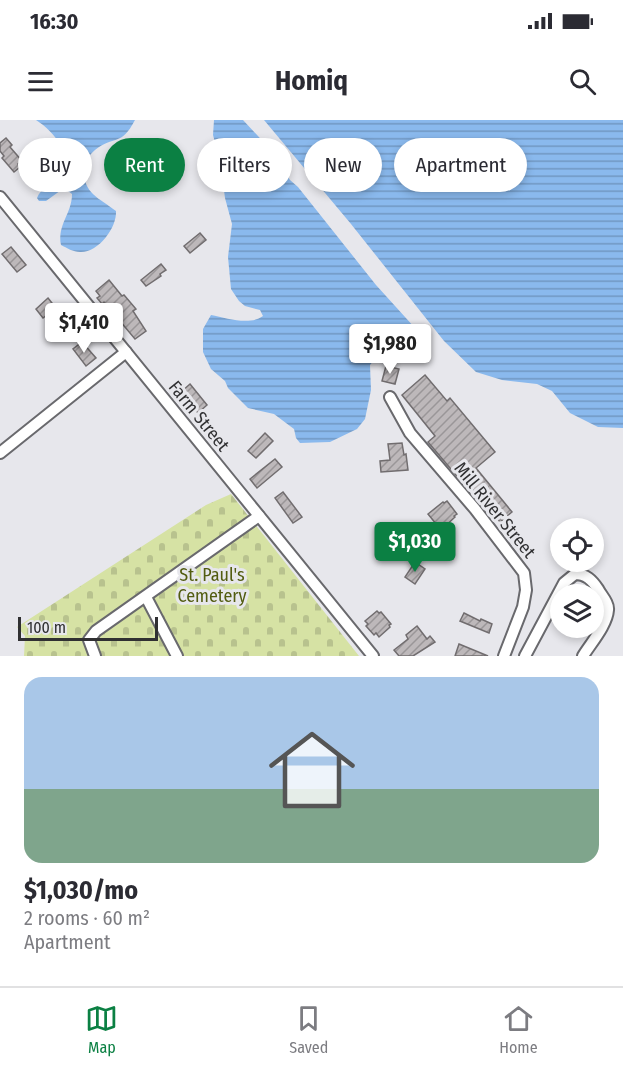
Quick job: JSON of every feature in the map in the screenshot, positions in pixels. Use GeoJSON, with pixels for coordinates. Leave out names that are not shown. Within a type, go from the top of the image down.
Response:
{"type":"FeatureCollection","features":[{"type":"Feature","properties":{"kind":"street","name":"Farm Street"},"geometry":{"type":"LineString","coordinates":[[0,197],[373,656]]}},
{"type":"Feature","properties":{"kind":"street"},"geometry":{"type":"LineString","coordinates":[[0,453],[126,352]]}},
{"type":"Feature","properties":{"kind":"street","name":"Mill River Street"},"geometry":{"type":"LineString","coordinates":[[390,397],[410,433],[475,509],[524,573],[524,607],[504,656]]}},
{"type":"Feature","properties":{"kind":"street"},"geometry":{"type":"LineString","coordinates":[[95,656],[90,646],[90,636],[259,516]]}},
{"type":"Feature","properties":{"kind":"street"},"geometry":{"type":"LineString","coordinates":[[525,656],[564,583],[575,574],[583,574],[594,583],[607,604],[608,610],[604,622],[583,656]]}},
{"type":"Feature","properties":{"kind":"street"},"geometry":{"type":"LineString","coordinates":[[146,597],[177,656]]}},
{"type":"Feature","properties":{"kind":"green space","name":"St. Paul's Cemetery"},"geometry":{"type":"Polygon","coordinates":[[[231,494],[359,656],[24,656],[25,636],[17,627],[206,505],[231,494]]]}},
{"type":"Feature","properties":{"kind":"water"},"geometry":{"type":"Polygon","coordinates":[[[36,120],[135,120],[126,134],[119,138],[104,138],[104,145],[92,153],[92,138],[56,138],[36,120]]]}},
{"type":"Feature","properties":{"kind":"water"},"geometry":{"type":"Polygon","coordinates":[[[214,120],[243,120],[260,138],[214,138],[214,120]]]}},
{"type":"Feature","properties":{"kind":"water"},"geometry":{"type":"Polygon","coordinates":[[[264,120],[623,120],[623,428],[598,427],[570,413],[552,391],[537,384],[502,380],[476,372],[444,341],[324,192],[382,192],[382,138],[304,138],[304,168],[292,153],[292,138],[279,138],[264,120]]]}},
{"type":"Feature","properties":{"kind":"water"},"geometry":{"type":"Polygon","coordinates":[[[292,182],[376,285],[415,328],[423,348],[420,354],[388,351],[378,355],[370,365],[371,390],[365,419],[357,429],[330,442],[300,443],[294,429],[274,414],[248,408],[228,388],[225,381],[211,369],[203,352],[203,329],[211,315],[245,321],[263,316],[260,310],[245,306],[239,301],[231,289],[228,257],[232,224],[224,192],[292,192],[292,182]]]}},
{"type":"Feature","properties":{"kind":"water"},"geometry":{"type":"Polygon","coordinates":[[[41,192],[58,192],[46,201],[39,201],[37,198],[41,192]]]}},
{"type":"Feature","properties":{"kind":"water"},"geometry":{"type":"Polygon","coordinates":[[[69,192],[91,192],[116,211],[110,232],[100,244],[87,251],[75,251],[61,245],[61,231],[72,194],[69,192]]]}},
{"type":"Feature","properties":{"kind":"building"},"geometry":{"type":"Polygon","coordinates":[[[6,138],[18,156],[18,169],[14,172],[2,158],[4,156],[0,151],[0,143],[6,138]]]}},
{"type":"Feature","properties":{"kind":"building"},"geometry":{"type":"Polygon","coordinates":[[[200,233],[206,240],[190,253],[184,246],[200,233]]]}},
{"type":"Feature","properties":{"kind":"building"},"geometry":{"type":"Polygon","coordinates":[[[11,247],[26,265],[17,272],[2,254],[11,247]]]}},
{"type":"Feature","properties":{"kind":"building"},"geometry":{"type":"Polygon","coordinates":[[[161,264],[166,270],[146,286],[141,280],[161,264]]]}},
{"type":"Feature","properties":{"kind":"building"},"geometry":{"type":"Polygon","coordinates":[[[109,280],[136,309],[133,311],[146,331],[135,339],[104,302],[102,304],[97,298],[100,296],[96,291],[109,280]]]}},
{"type":"Feature","properties":{"kind":"building"},"geometry":{"type":"Polygon","coordinates":[[[48,298],[56,308],[43,318],[36,309],[48,298]]]}},
{"type":"Feature","properties":{"kind":"building"},"geometry":{"type":"Polygon","coordinates":[[[82,342],[96,358],[86,366],[73,349],[82,342]]]}},
{"type":"Feature","properties":{"kind":"building"},"geometry":{"type":"Polygon","coordinates":[[[386,366],[399,369],[395,384],[382,381],[386,366]]]}},
{"type":"Feature","properties":{"kind":"building"},"geometry":{"type":"Polygon","coordinates":[[[425,375],[447,401],[450,398],[495,452],[476,468],[512,512],[500,522],[476,491],[464,478],[461,481],[428,442],[435,436],[402,395],[425,375]]]}},
{"type":"Feature","properties":{"kind":"building"},"geometry":{"type":"Polygon","coordinates":[[[190,384],[207,405],[198,413],[181,392],[190,384]]]}},
{"type":"Feature","properties":{"kind":"building"},"geometry":{"type":"Polygon","coordinates":[[[265,433],[273,441],[256,458],[248,451],[265,433]]]}},
{"type":"Feature","properties":{"kind":"building"},"geometry":{"type":"Polygon","coordinates":[[[402,443],[408,470],[381,472],[380,461],[390,460],[388,444],[402,443]]]}},
{"type":"Feature","properties":{"kind":"building"},"geometry":{"type":"Polygon","coordinates":[[[275,459],[282,467],[257,488],[250,479],[275,459]]]}},
{"type":"Feature","properties":{"kind":"building"},"geometry":{"type":"Polygon","coordinates":[[[283,492],[302,517],[293,523],[275,498],[283,492]]]}},
{"type":"Feature","properties":{"kind":"building"},"geometry":{"type":"Polygon","coordinates":[[[447,501],[457,514],[441,530],[428,514],[447,501]]]}},
{"type":"Feature","properties":{"kind":"building"},"geometry":{"type":"Polygon","coordinates":[[[415,562],[425,569],[415,584],[405,577],[415,562]]]}},
{"type":"Feature","properties":{"kind":"building"},"geometry":{"type":"Polygon","coordinates":[[[377,611],[381,612],[391,624],[379,637],[366,626],[368,624],[365,621],[377,611]]]}},
{"type":"Feature","properties":{"kind":"building"},"geometry":{"type":"Polygon","coordinates":[[[464,613],[492,624],[489,633],[460,621],[464,613]]]}},
{"type":"Feature","properties":{"kind":"building"},"geometry":{"type":"Polygon","coordinates":[[[417,626],[427,639],[430,636],[435,642],[413,656],[399,656],[394,650],[408,639],[406,635],[417,626]]]}},
{"type":"Feature","properties":{"kind":"building"},"geometry":{"type":"Polygon","coordinates":[[[459,644],[488,656],[455,656],[459,644]]]}}]}
